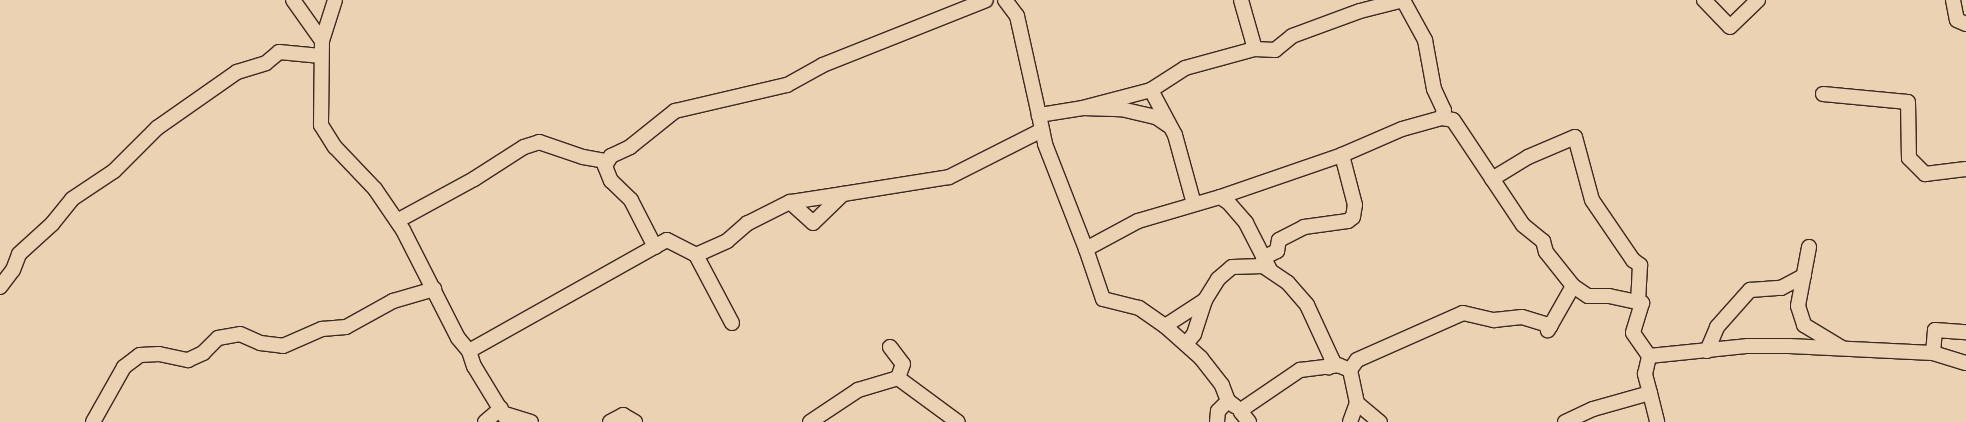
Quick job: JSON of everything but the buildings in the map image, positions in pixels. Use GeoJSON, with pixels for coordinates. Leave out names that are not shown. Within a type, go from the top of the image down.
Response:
{"type":"FeatureCollection","features":[{"type":"Feature","properties":{"kind":"street"},"geometry":{"type":"LineString","coordinates":[[293,0],[322,41]]}},
{"type":"Feature","properties":{"kind":"street"},"geometry":{"type":"LineString","coordinates":[[335,0],[322,41],[321,125],[335,147],[375,189],[397,221],[458,338],[469,351],[474,366],[504,415]]}},
{"type":"Feature","properties":{"kind":"street"},"geometry":{"type":"LineString","coordinates":[[397,221],[474,179],[524,147],[539,142],[583,157],[606,161],[642,138],[675,111],[787,85],[823,65],[986,0]]}},
{"type":"Feature","properties":{"kind":"street"},"geometry":{"type":"LineString","coordinates":[[1005,0],[1017,16],[1042,130],[1086,249],[1102,299],[1139,308],[1165,326],[1186,344],[1222,385],[1228,401],[1245,417],[1282,379],[1300,370],[1338,365],[1350,370]]}},
{"type":"Feature","properties":{"kind":"street"},"geometry":{"type":"LineString","coordinates":[[1241,0],[1255,49]]}},
{"type":"Feature","properties":{"kind":"street"},"geometry":{"type":"LineString","coordinates":[[1039,115],[1083,108],[1150,90],[1185,68],[1255,49],[1275,50],[1292,36],[1360,11],[1403,0],[1425,40],[1434,89],[1444,110],[1442,118]]}},
{"type":"Feature","properties":{"kind":"street"},"geometry":{"type":"LineString","coordinates":[[1704,0],[1730,27],[1758,0]]}},
{"type":"Feature","properties":{"kind":"street"},"geometry":{"type":"LineString","coordinates":[[1953,0],[1957,20],[1966,24]]}},
{"type":"Feature","properties":{"kind":"street"},"geometry":{"type":"LineString","coordinates":[[0,286],[13,270],[19,254],[52,224],[72,200],[114,171],[158,128],[237,72],[266,62],[279,52],[321,56]]}},
{"type":"Feature","properties":{"kind":"street"},"geometry":{"type":"LineString","coordinates":[[1150,90],[1168,126],[1175,135],[1194,204]]}},
{"type":"Feature","properties":{"kind":"street"},"geometry":{"type":"LineString","coordinates":[[1823,94],[1908,102],[1909,158],[1925,174],[1966,169]]}},
{"type":"Feature","properties":{"kind":"street"},"geometry":{"type":"LineString","coordinates":[[1083,108],[1121,109],[1156,116],[1168,126]]}},
{"type":"Feature","properties":{"kind":"street"},"geometry":{"type":"LineString","coordinates":[[1086,249],[1138,221],[1220,197],[1342,155],[1402,129],[1442,118],[1453,120],[1523,225],[1543,240],[1546,252],[1573,286],[1588,296],[1609,296],[1642,304],[1633,333],[1649,356],[1645,374],[1657,422]]}},
{"type":"Feature","properties":{"kind":"street"},"geometry":{"type":"LineString","coordinates":[[696,255],[727,241],[748,224],[790,202],[949,177],[1042,130]]}},
{"type":"Feature","properties":{"kind":"street"},"geometry":{"type":"LineString","coordinates":[[1492,179],[1528,157],[1575,137],[1592,200],[1633,260],[1640,265],[1638,303]]}},
{"type":"Feature","properties":{"kind":"street"},"geometry":{"type":"LineString","coordinates":[[1186,344],[1194,334],[1205,300],[1218,279],[1232,268],[1263,266],[1267,264],[1277,251],[1279,240],[1304,227],[1348,221],[1353,217],[1356,205],[1342,155]]}},
{"type":"Feature","properties":{"kind":"street"},"geometry":{"type":"LineString","coordinates":[[606,161],[611,181],[631,200],[655,247]]}},
{"type":"Feature","properties":{"kind":"street"},"geometry":{"type":"LineString","coordinates":[[790,202],[813,223],[843,194]]}},
{"type":"Feature","properties":{"kind":"street"},"geometry":{"type":"LineString","coordinates":[[1220,197],[1228,202],[1246,224],[1267,264],[1308,305],[1332,359],[1329,366]]}},
{"type":"Feature","properties":{"kind":"street"},"geometry":{"type":"LineString","coordinates":[[469,351],[667,240],[696,255],[732,322]]}},
{"type":"Feature","properties":{"kind":"street"},"geometry":{"type":"LineString","coordinates":[[1809,247],[1798,306],[1804,325],[1843,348]]}},
{"type":"Feature","properties":{"kind":"street"},"geometry":{"type":"LineString","coordinates":[[1707,351],[1716,327],[1750,290],[1781,288],[1804,276]]}},
{"type":"Feature","properties":{"kind":"street"},"geometry":{"type":"LineString","coordinates":[[1350,422],[1357,403],[1350,370],[1357,360],[1463,313],[1494,320],[1522,317],[1550,328],[1573,286]]}},
{"type":"Feature","properties":{"kind":"street"},"geometry":{"type":"LineString","coordinates":[[93,422],[124,367],[140,355],[159,354],[188,360],[203,353],[218,338],[240,334],[260,343],[283,346],[322,329],[346,326],[393,301],[434,289]]}},
{"type":"Feature","properties":{"kind":"street"},"geometry":{"type":"LineString","coordinates":[[1165,326],[1205,300]]}},
{"type":"Feature","properties":{"kind":"street"},"geometry":{"type":"LineString","coordinates":[[1933,353],[1935,330],[1966,332]]}},
{"type":"Feature","properties":{"kind":"street"},"geometry":{"type":"LineString","coordinates":[[1649,356],[1748,346],[1843,348],[1933,353],[1966,363]]}},
{"type":"Feature","properties":{"kind":"street"},"geometry":{"type":"LineString","coordinates":[[890,347],[903,364],[898,378]]}},
{"type":"Feature","properties":{"kind":"street"},"geometry":{"type":"LineString","coordinates":[[810,422],[858,390],[898,378]]}},
{"type":"Feature","properties":{"kind":"street"},"geometry":{"type":"LineString","coordinates":[[898,378],[958,422]]}},
{"type":"Feature","properties":{"kind":"street"},"geometry":{"type":"LineString","coordinates":[[1565,422],[1593,409],[1650,393]]}},
{"type":"Feature","properties":{"kind":"street"},"geometry":{"type":"LineString","coordinates":[[1217,422],[1218,410],[1228,401]]}},
{"type":"Feature","properties":{"kind":"street"},"geometry":{"type":"LineString","coordinates":[[1357,403],[1380,422]]}},
{"type":"Feature","properties":{"kind":"street"},"geometry":{"type":"LineString","coordinates":[[485,422],[504,415],[531,422]]}},
{"type":"Feature","properties":{"kind":"street"},"geometry":{"type":"LineString","coordinates":[[610,422],[623,415],[635,422]]}}]}
